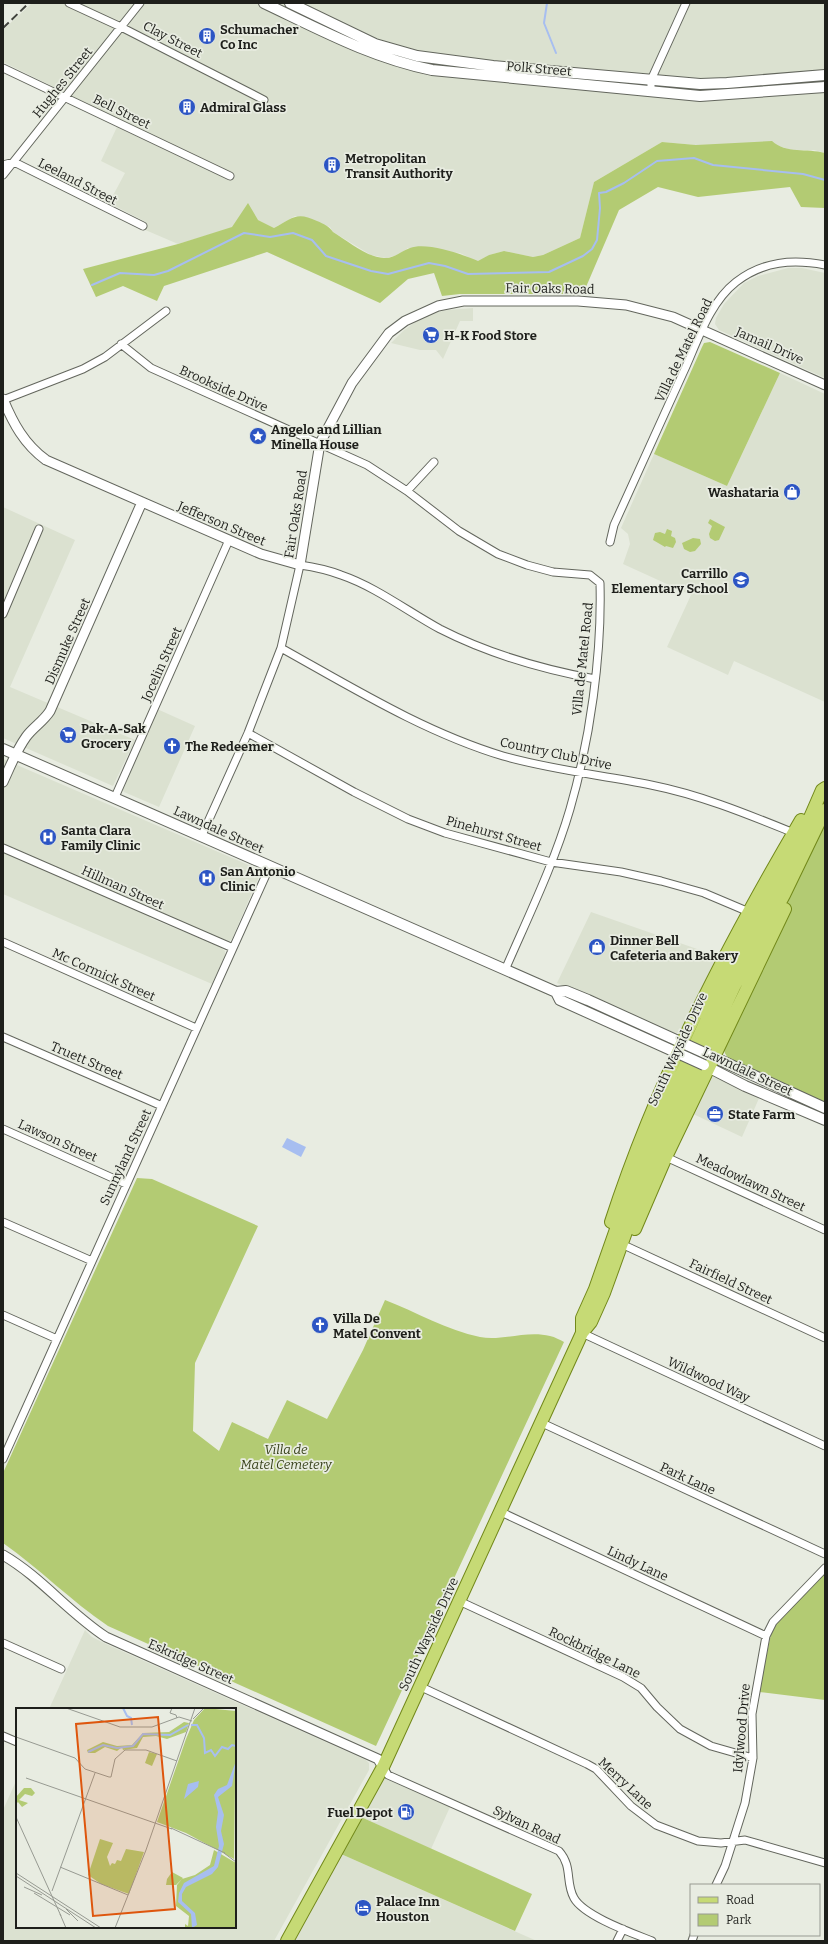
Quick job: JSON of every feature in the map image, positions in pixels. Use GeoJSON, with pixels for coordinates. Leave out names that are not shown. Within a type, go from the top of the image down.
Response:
{"type":"FeatureCollection","features":[{"type":"Feature","properties":{"kind":"main road","name":"Polk Street"},"geometry":{"type":"LineString","coordinates":[[264,3],[363,50],[403,64],[432,70],[652,91],[716,95],[825,87]]}},
{"type":"Feature","properties":{"kind":"main road","name":"Polk Street"},"geometry":{"type":"LineString","coordinates":[[290,3],[375,44],[400,52],[455,62],[700,84],[825,75]]}},
{"type":"Feature","properties":{"kind":"main road"},"geometry":{"type":"LineString","coordinates":[[327,34],[332,24]]}},
{"type":"Feature","properties":{"kind":"main road"},"geometry":{"type":"LineString","coordinates":[[432,70],[434,58]]}},
{"type":"Feature","properties":{"kind":"main road"},"geometry":{"type":"LineString","coordinates":[[454,73],[455,62]]}},
{"type":"Feature","properties":{"kind":"main road"},"geometry":{"type":"LineString","coordinates":[[539,81],[540,70]]}},
{"type":"Feature","properties":{"kind":"main road","name":"Lawndale Street"},"geometry":{"type":"LineString","coordinates":[[3,749],[556,992],[566,991],[588,1000],[682,1049]]}},
{"type":"Feature","properties":{"kind":"main road"},"geometry":{"type":"LineString","coordinates":[[600,1291],[598,1259],[635,1150],[716,971],[801,820],[822,793]]}},
{"type":"Feature","properties":{"kind":"main road","name":"South Wayside Drive"},"geometry":{"type":"LineString","coordinates":[[287,1941],[383,1767],[582,1333],[591,1322],[627,1198],[662,1115],[727,976],[773,892],[822,793]]}},
{"type":"Feature","properties":{"kind":"main road"},"geometry":{"type":"LineString","coordinates":[[600,1291],[619,1267],[709,1061],[809,859],[825,811]]}},
{"type":"Feature","properties":{"kind":"main road","name":"South Wayside Drive"},"geometry":{"type":"LineString","coordinates":[[600,1291],[644,1182],[734,987],[784,894],[825,811]]}},
{"type":"Feature","properties":{"kind":"main road","name":"Lawndale Street"},"geometry":{"type":"LineString","coordinates":[[556,992],[560,1000],[583,1011],[682,1049],[821,1106]]}},
{"type":"Feature","properties":{"kind":"main road"},"geometry":{"type":"LineString","coordinates":[[583,1011],[588,1000]]}},
{"type":"Feature","properties":{"kind":"main road","name":"Lawndale Street"},"geometry":{"type":"LineString","coordinates":[[709,1061],[745,1086],[825,1120]]}},
{"type":"Feature","properties":{"kind":"main road"},"geometry":{"type":"LineString","coordinates":[[812,1115],[821,1106]]}},
{"type":"Feature","properties":{"kind":"street","name":"Clay Street"},"geometry":{"type":"LineString","coordinates":[[69,3],[121,27],[264,100]]}},
{"type":"Feature","properties":{"kind":"street","name":"Hughes Street"},"geometry":{"type":"LineString","coordinates":[[3,176],[140,3]]}},
{"type":"Feature","properties":{"kind":"street"},"geometry":{"type":"LineString","coordinates":[[652,91],[651,80],[686,3]]}},
{"type":"Feature","properties":{"kind":"street","name":"Bell Street"},"geometry":{"type":"LineString","coordinates":[[3,68],[230,176]]}},
{"type":"Feature","properties":{"kind":"street"},"geometry":{"type":"LineString","coordinates":[[3,165],[14,162]]}},
{"type":"Feature","properties":{"kind":"street","name":"Leeland Street"},"geometry":{"type":"LineString","coordinates":[[14,162],[143,226]]}},
{"type":"Feature","properties":{"kind":"street","name":"Villa de Matel Road"},"geometry":{"type":"LineString","coordinates":[[610,542],[614,526],[704,329],[724,294],[735,283],[749,273],[764,266],[779,262],[802,261],[825,265]]}},
{"type":"Feature","properties":{"kind":"street","name":"Fair Oaks Road"},"geometry":{"type":"LineString","coordinates":[[202,836],[248,733],[281,648],[300,565],[320,443],[352,383],[389,333],[405,321],[438,306],[463,301],[607,302],[626,305],[673,317],[704,329]]}},
{"type":"Feature","properties":{"kind":"street"},"geometry":{"type":"LineString","coordinates":[[3,399],[82,369],[105,357],[166,311]]}},
{"type":"Feature","properties":{"kind":"street","name":"Jamail Drive"},"geometry":{"type":"LineString","coordinates":[[704,329],[825,385]]}},
{"type":"Feature","properties":{"kind":"street","name":"Brookside Drive"},"geometry":{"type":"LineString","coordinates":[[122,344],[151,368],[367,465],[406,491],[460,531],[498,554],[527,565],[553,572],[585,574],[595,578]]}},
{"type":"Feature","properties":{"kind":"street","name":"Jefferson Street"},"geometry":{"type":"LineString","coordinates":[[3,399],[19,434],[38,454],[46,460],[261,554],[300,565],[322,568],[348,578],[440,628],[503,656],[554,671],[595,679]]}},
{"type":"Feature","properties":{"kind":"street"},"geometry":{"type":"LineString","coordinates":[[406,491],[434,462]]}},
{"type":"Feature","properties":{"kind":"street","name":"Dismuke Street"},"geometry":{"type":"LineString","coordinates":[[3,782],[15,754],[27,736],[44,721],[50,711],[142,502]]}},
{"type":"Feature","properties":{"kind":"street"},"geometry":{"type":"LineString","coordinates":[[3,614],[39,529]]}},
{"type":"Feature","properties":{"kind":"street","name":"Jocelin Street"},"geometry":{"type":"LineString","coordinates":[[115,797],[228,540]]}},
{"type":"Feature","properties":{"kind":"street","name":"Villa de Matel Road"},"geometry":{"type":"LineString","coordinates":[[505,970],[551,862],[580,772],[595,679],[600,583],[595,578]]}},
{"type":"Feature","properties":{"kind":"street","name":"Country Club Drive"},"geometry":{"type":"LineString","coordinates":[[281,648],[374,700],[436,731],[504,756],[652,785],[700,797],[738,809],[794,833]]}},
{"type":"Feature","properties":{"kind":"street","name":"Pinehurst Street"},"geometry":{"type":"LineString","coordinates":[[248,733],[354,792],[408,818],[445,833],[551,862],[621,872],[661,881],[704,894],[749,912]]}},
{"type":"Feature","properties":{"kind":"street","name":"Hillman Street"},"geometry":{"type":"LineString","coordinates":[[3,848],[233,948]]}},
{"type":"Feature","properties":{"kind":"street","name":"Sunnyland Street"},"geometry":{"type":"LineString","coordinates":[[3,1458],[270,866]]}},
{"type":"Feature","properties":{"kind":"street","name":"Mc Cormick Street"},"geometry":{"type":"LineString","coordinates":[[3,942],[196,1028]]}},
{"type":"Feature","properties":{"kind":"street","name":"Truett Street"},"geometry":{"type":"LineString","coordinates":[[3,1037],[162,1106]]}},
{"type":"Feature","properties":{"kind":"street","name":"Lawson Street"},"geometry":{"type":"LineString","coordinates":[[3,1129],[126,1184]]}},
{"type":"Feature","properties":{"kind":"street","name":"Meadowlawn Street"},"geometry":{"type":"LineString","coordinates":[[666,1157],[825,1230]]}},
{"type":"Feature","properties":{"kind":"street"},"geometry":{"type":"LineString","coordinates":[[3,1222],[92,1261]]}},
{"type":"Feature","properties":{"kind":"street","name":"Fairfield Street"},"geometry":{"type":"LineString","coordinates":[[628,1247],[825,1338]]}},
{"type":"Feature","properties":{"kind":"street"},"geometry":{"type":"LineString","coordinates":[[3,1315],[57,1339]]}},
{"type":"Feature","properties":{"kind":"street","name":"Wildwood Way"},"geometry":{"type":"LineString","coordinates":[[582,1333],[825,1446]]}},
{"type":"Feature","properties":{"kind":"street","name":"Park Lane"},"geometry":{"type":"LineString","coordinates":[[542,1423],[825,1554]]}},
{"type":"Feature","properties":{"kind":"street","name":"Lindy Lane"},"geometry":{"type":"LineString","coordinates":[[501,1512],[766,1636]]}},
{"type":"Feature","properties":{"kind":"street","name":"Eskridge Street"},"geometry":{"type":"LineString","coordinates":[[3,1555],[22,1566],[72,1612],[106,1637],[378,1759],[383,1767]]}},
{"type":"Feature","properties":{"kind":"street","name":"Idylwood Drive"},"geometry":{"type":"LineString","coordinates":[[716,1884],[733,1841],[745,1803],[753,1758],[752,1714],[766,1636],[772,1622],[825,1568]]}},
{"type":"Feature","properties":{"kind":"street","name":"Rockbridge Lane"},"geometry":{"type":"LineString","coordinates":[[460,1600],[623,1677],[641,1688],[657,1707],[680,1729],[711,1746],[753,1758]]}},
{"type":"Feature","properties":{"kind":"street"},"geometry":{"type":"LineString","coordinates":[[3,1643],[61,1669]]}},
{"type":"Feature","properties":{"kind":"street","name":"Merry Lane"},"geometry":{"type":"LineString","coordinates":[[419,1686],[596,1769],[631,1806],[656,1825],[698,1841],[720,1843],[745,1840],[825,1863]]}},
{"type":"Feature","properties":{"kind":"street"},"geometry":{"type":"LineString","coordinates":[[3,1736],[16,1742]]}},
{"type":"Feature","properties":{"kind":"street","name":"Sylvan Road"},"geometry":{"type":"LineString","coordinates":[[383,1767],[388,1775],[559,1851],[566,1860],[574,1898],[593,1915],[652,1941]]}},
{"type":"Feature","properties":{"kind":"street"},"geometry":{"type":"LineString","coordinates":[[617,1941],[623,1929]]}},
{"type":"Feature","properties":{"kind":"shaded area"},"geometry":{"type":"Polygon","coordinates":[[[32,3],[825,3],[825,153],[814,150],[792,150],[778,146],[696,145],[662,142],[594,182],[580,238],[543,255],[533,257],[504,251],[489,255],[478,262],[460,253],[408,248],[398,255],[386,258],[371,255],[333,232],[330,227],[295,216],[274,228],[258,220],[178,244],[143,229],[146,222],[109,203],[125,173],[101,161],[117,127],[178,156],[182,150],[3,62],[3,30],[32,3]]]}},
{"type":"Feature","properties":{"kind":"shaded area"},"geometry":{"type":"Polygon","coordinates":[[[788,268],[802,268],[825,273],[825,378],[719,330],[715,324],[716,318],[724,304],[744,283],[758,276],[788,268]]]}},
{"type":"Feature","properties":{"kind":"shaded area"},"geometry":{"type":"Polygon","coordinates":[[[473,308],[473,321],[460,321],[443,359],[436,350],[420,350],[391,343],[403,331],[418,320],[433,313],[447,310],[473,308]]]}},
{"type":"Feature","properties":{"kind":"shaded area","name":"Carrillo Elementary School"},"geometry":{"type":"Polygon","coordinates":[[[780,373],[825,394],[825,702],[734,661],[728,675],[667,647],[691,595],[623,564],[630,544],[628,534],[621,528],[654,454],[727,486],[780,373]]]}},
{"type":"Feature","properties":{"kind":"shaded area"},"geometry":{"type":"Polygon","coordinates":[[[3,507],[75,540],[10,687],[135,740],[113,786],[3,738],[3,507]]]}},
{"type":"Feature","properties":{"kind":"shaded area"},"geometry":{"type":"Polygon","coordinates":[[[157,709],[195,726],[159,807],[124,792],[122,788],[157,709]]]}},
{"type":"Feature","properties":{"kind":"shaded area"},"geometry":{"type":"Polygon","coordinates":[[[3,759],[258,869],[261,872],[232,939],[228,942],[154,911],[150,918],[219,946],[225,951],[225,957],[212,984],[3,894],[3,759]]]}},
{"type":"Feature","properties":{"kind":"shaded area"},"geometry":{"type":"Polygon","coordinates":[[[591,912],[720,957],[681,1032],[672,1032],[557,983],[591,912]]]}},
{"type":"Feature","properties":{"kind":"shaded area"},"geometry":{"type":"Polygon","coordinates":[[[711,1077],[719,1078],[760,1096],[742,1137],[691,1113],[711,1077]]]}},
{"type":"Feature","properties":{"kind":"shaded area"},"geometry":{"type":"Polygon","coordinates":[[[85,1630],[92,1637],[106,1644],[366,1760],[369,1763],[369,1770],[274,1941],[3,1941],[3,1810],[16,1781],[16,1928],[236,1928],[236,1708],[49,1708],[85,1630]]]}},
{"type":"Feature","properties":{"kind":"shaded area","name":"Fuel Depot"},"geometry":{"type":"Polygon","coordinates":[[[384,1778],[450,1807],[431,1849],[361,1817],[384,1778]]]}},
{"type":"Feature","properties":{"kind":"shaded area"},"geometry":{"type":"Polygon","coordinates":[[[341,1854],[537,1941],[293,1941],[341,1854]]]}},
{"type":"Feature","properties":{"kind":"green space"},"geometry":{"type":"Polygon","coordinates":[[[772,141],[784,148],[825,153],[825,208],[801,207],[790,187],[698,197],[658,187],[619,210],[583,294],[460,294],[442,296],[434,273],[408,279],[380,303],[267,252],[164,286],[157,301],[123,286],[96,297],[83,269],[178,244],[232,227],[248,203],[258,220],[274,228],[295,217],[304,216],[326,225],[333,232],[357,248],[377,257],[388,258],[410,248],[425,247],[453,252],[478,261],[489,255],[504,251],[533,257],[543,255],[580,238],[594,182],[662,142],[696,145],[772,141]]]}},
{"type":"Feature","properties":{"kind":"green space"},"geometry":{"type":"Polygon","coordinates":[[[710,342],[780,373],[727,486],[654,454],[704,343],[710,342]]]}},
{"type":"Feature","properties":{"kind":"green space"},"geometry":{"type":"Polygon","coordinates":[[[710,519],[725,527],[719,540],[715,541],[710,538],[709,534],[712,526],[708,523],[710,519]]]}},
{"type":"Feature","properties":{"kind":"green space"},"geometry":{"type":"Polygon","coordinates":[[[667,529],[672,531],[671,536],[675,538],[676,542],[673,548],[665,547],[653,540],[655,533],[660,532],[665,534],[667,529]]]}},
{"type":"Feature","properties":{"kind":"green space"},"geometry":{"type":"Polygon","coordinates":[[[693,538],[700,539],[701,544],[695,551],[690,552],[684,549],[682,543],[693,538]]]}},
{"type":"Feature","properties":{"kind":"green space"},"geometry":{"type":"Polygon","coordinates":[[[825,818],[825,1103],[729,1059],[725,1053],[724,1042],[825,818]]]}},
{"type":"Feature","properties":{"kind":"green space","name":"Villa de Matel Cemetery"},"geometry":{"type":"Polygon","coordinates":[[[137,1178],[152,1179],[258,1226],[195,1363],[193,1431],[219,1451],[232,1422],[268,1439],[287,1400],[327,1419],[363,1350],[385,1300],[456,1330],[480,1337],[497,1338],[541,1334],[554,1337],[564,1342],[376,1746],[108,1626],[3,1543],[3,1473],[137,1178]]]}},
{"type":"Feature","properties":{"kind":"green space"},"geometry":{"type":"Polygon","coordinates":[[[825,1572],[825,1700],[759,1692],[772,1629],[779,1618],[825,1572]]]}},
{"type":"Feature","properties":{"kind":"green space"},"geometry":{"type":"Polygon","coordinates":[[[361,1817],[532,1894],[515,1931],[341,1854],[361,1817]]]}},
{"type":"Feature","properties":{"kind":"water"},"geometry":{"type":"Polygon","coordinates":[[[287,1138],[306,1147],[301,1157],[282,1147],[287,1138]]]}},
{"type":"Feature","properties":{"kind":"waterway"},"geometry":{"type":"LineString","coordinates":[[547,3],[544,23],[556,53]]}},
{"type":"Feature","properties":{"kind":"waterway"},"geometry":{"type":"LineString","coordinates":[[92,285],[120,273],[154,275],[168,271],[244,233],[270,237],[293,233],[312,240],[326,256],[371,271],[388,274],[429,263],[445,266],[468,274],[549,272],[583,256],[592,249],[597,240],[600,208],[599,193],[606,192],[624,183],[657,161],[694,158],[713,165],[803,174],[825,180]]}},
{"type":"Feature","properties":{"kind":"railway"},"geometry":{"type":"LineString","coordinates":[[3,28],[29,3]]}},
{"type":"Feature","properties":{"kind":"place","name":"Schumacher Co Inc"},"geometry":{"type":"Point","coordinates":[207,36]}},
{"type":"Feature","properties":{"kind":"place","name":"Admiral Glass"},"geometry":{"type":"Point","coordinates":[187,107]}},
{"type":"Feature","properties":{"kind":"place","name":"Metropolitan Transit Authority"},"geometry":{"type":"Point","coordinates":[332,165]}},
{"type":"Feature","properties":{"kind":"place","name":"H-K Food Store"},"geometry":{"type":"Point","coordinates":[431,335]}},
{"type":"Feature","properties":{"kind":"place","name":"Angelo and Lillian Minella House"},"geometry":{"type":"Point","coordinates":[258,436]}},
{"type":"Feature","properties":{"kind":"place","name":"Washataria"},"geometry":{"type":"Point","coordinates":[792,492]}},
{"type":"Feature","properties":{"kind":"place","name":"Carrillo Elementary School"},"geometry":{"type":"Point","coordinates":[741,580]}},
{"type":"Feature","properties":{"kind":"place","name":"Pak-A-Sak Grocery"},"geometry":{"type":"Point","coordinates":[68,735]}},
{"type":"Feature","properties":{"kind":"place","name":"The Redeemer"},"geometry":{"type":"Point","coordinates":[172,746]}},
{"type":"Feature","properties":{"kind":"place","name":"Santa Clara Family Clinic"},"geometry":{"type":"Point","coordinates":[48,837]}},
{"type":"Feature","properties":{"kind":"place","name":"San Antonio Clinic"},"geometry":{"type":"Point","coordinates":[207,878]}},
{"type":"Feature","properties":{"kind":"place","name":"Dinner Bell Cafeteria and Bakery"},"geometry":{"type":"Point","coordinates":[597,947]}},
{"type":"Feature","properties":{"kind":"place","name":"State Farm"},"geometry":{"type":"Point","coordinates":[715,1114]}},
{"type":"Feature","properties":{"kind":"place","name":"Villa De Matel Convent"},"geometry":{"type":"Point","coordinates":[320,1325]}},
{"type":"Feature","properties":{"kind":"place","name":"Fuel Depot"},"geometry":{"type":"Point","coordinates":[406,1812]}},
{"type":"Feature","properties":{"kind":"place","name":"Palace Inn Houston"},"geometry":{"type":"Point","coordinates":[363,1908]}}]}
